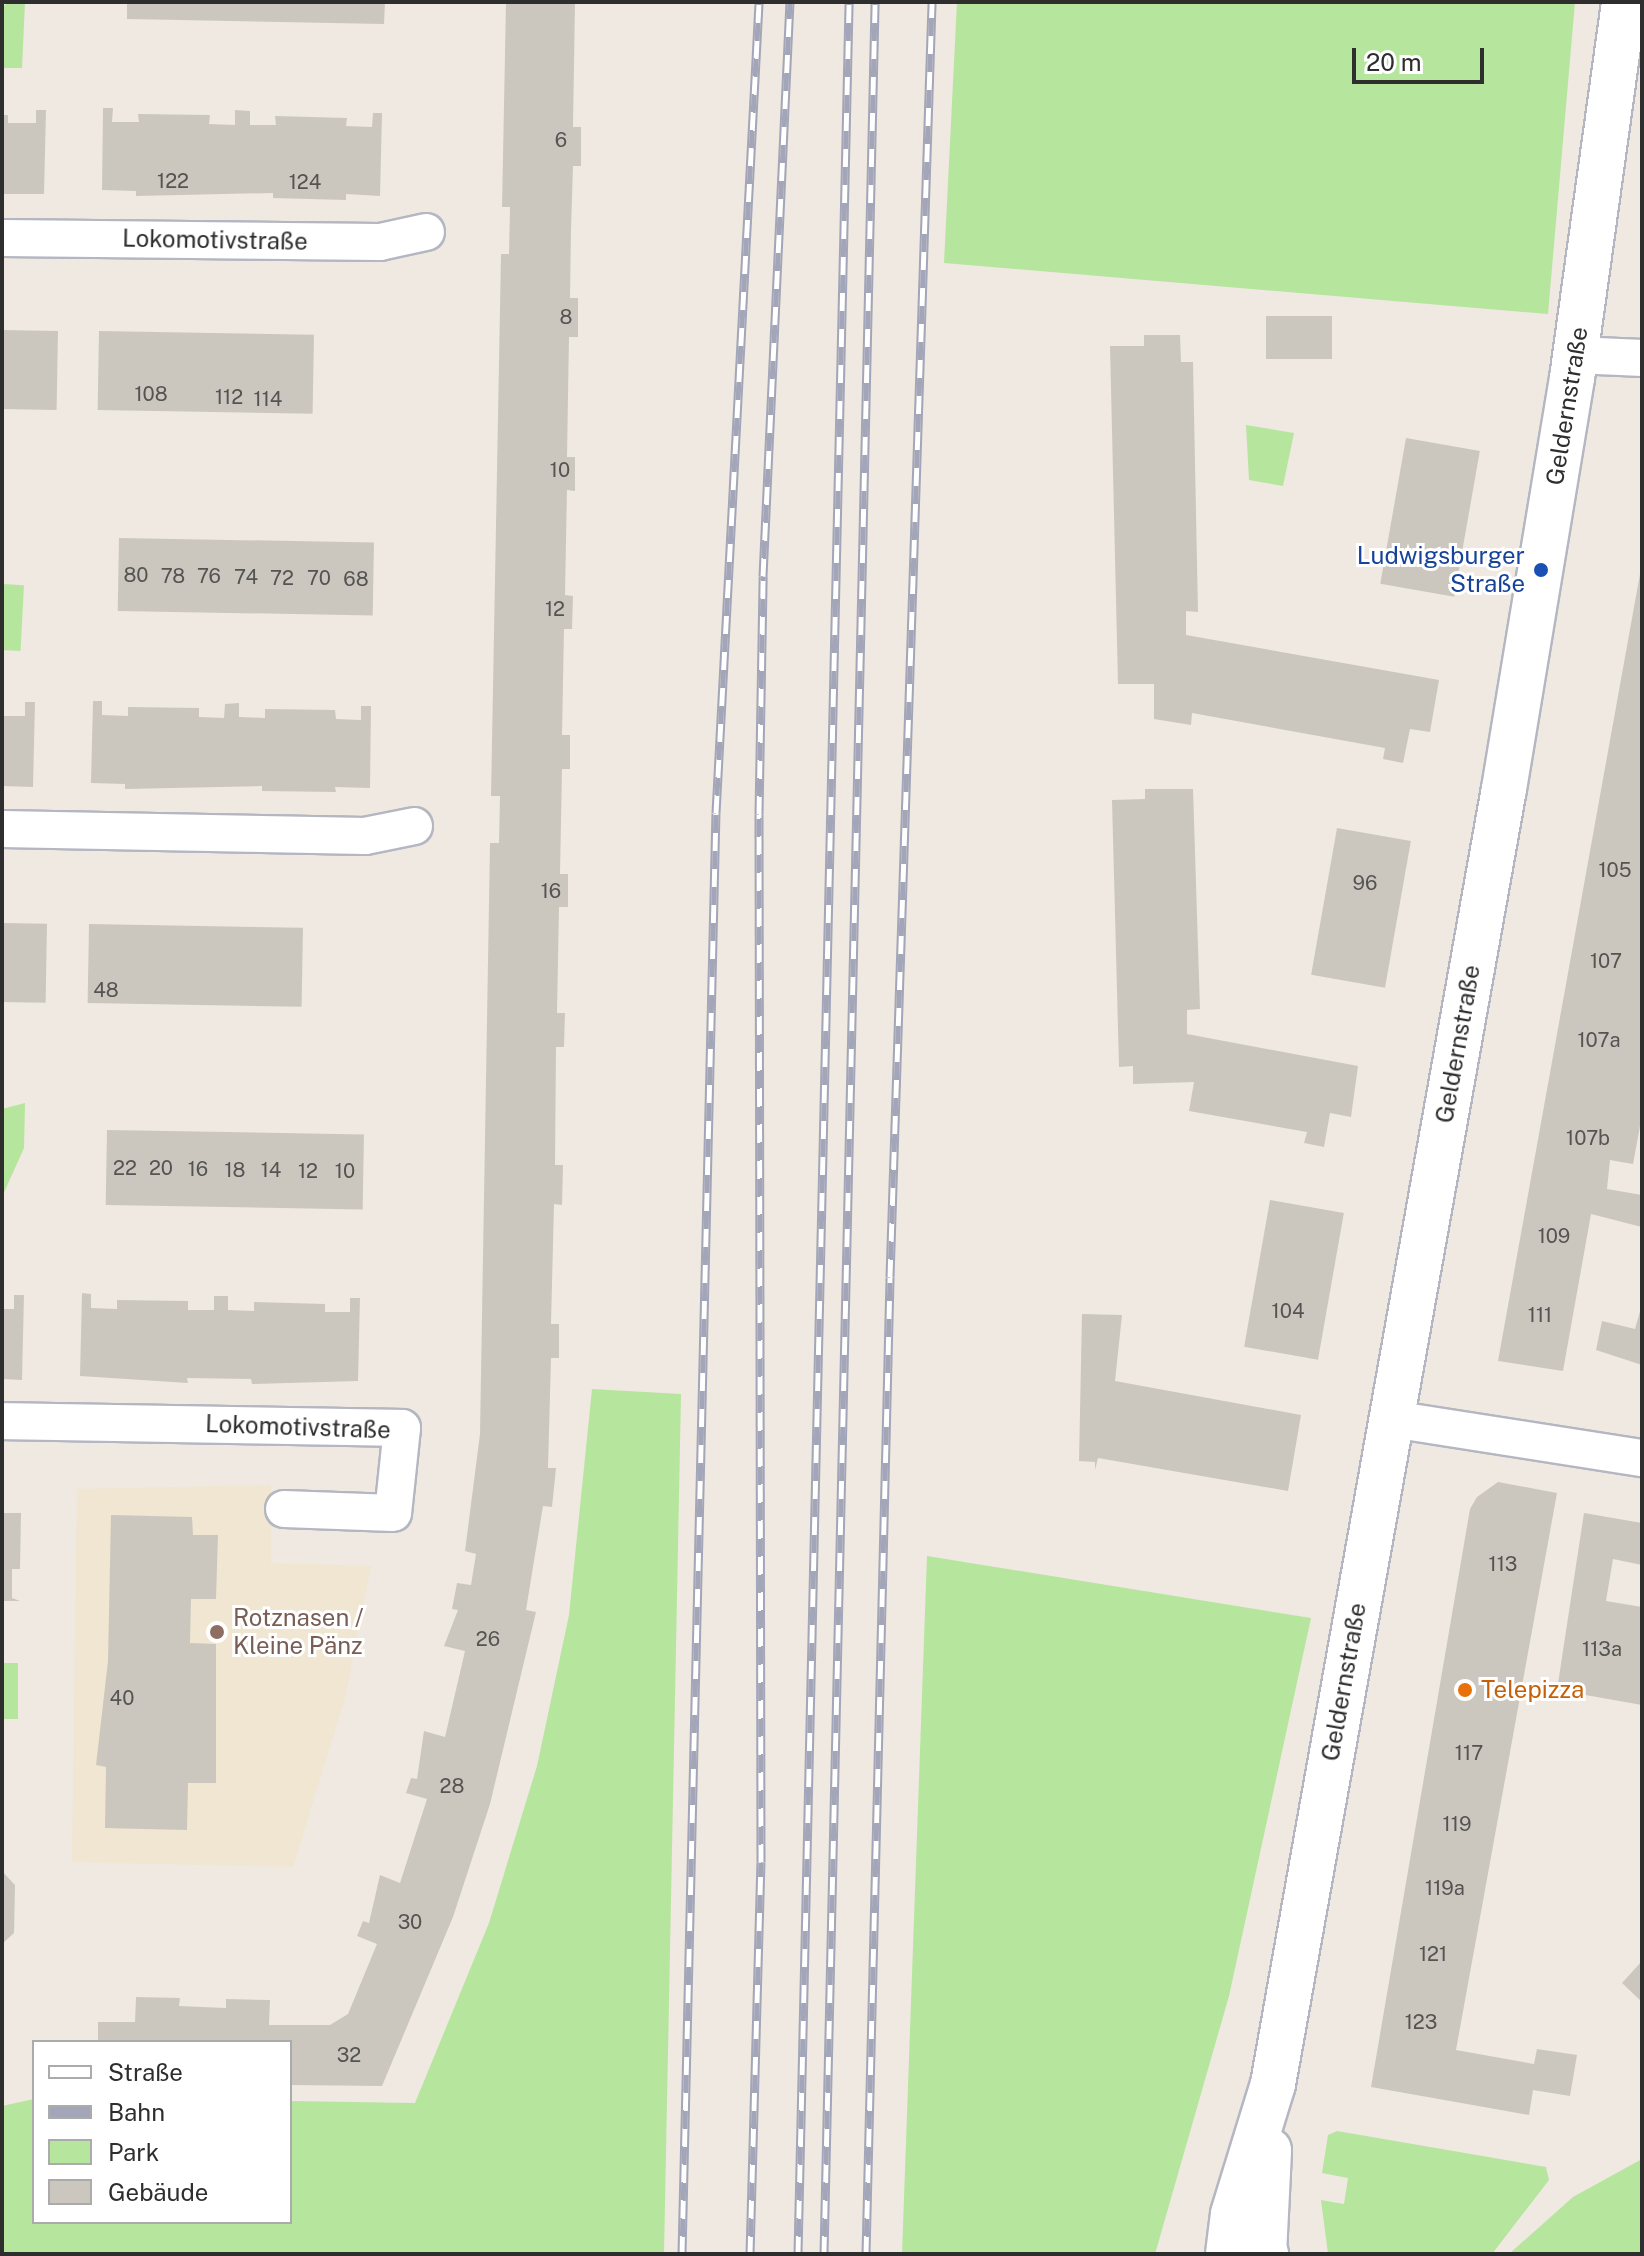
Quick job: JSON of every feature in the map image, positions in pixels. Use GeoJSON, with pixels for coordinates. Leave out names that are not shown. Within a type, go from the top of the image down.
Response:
{"type":"FeatureCollection","features":[{"type":"Feature","properties":{"kind":"street","name":"Geldernstraße"},"geometry":{"type":"LineString","coordinates":[[1256,2253],[1273,2084],[1509,763],[1575,355],[1624,2]]}},
{"type":"Feature","properties":{"kind":"street","name":"Lokomotivstraße"},"geometry":{"type":"LineString","coordinates":[[2,238],[380,242],[426,232]]}},
{"type":"Feature","properties":{"kind":"street"},"geometry":{"type":"LineString","coordinates":[[1575,355],[1642,358]]}},
{"type":"Feature","properties":{"kind":"street"},"geometry":{"type":"LineString","coordinates":[[2,829],[365,836],[414,826]]}},
{"type":"Feature","properties":{"kind":"street"},"geometry":{"type":"LineString","coordinates":[[1392,1419],[1642,1458]]}},
{"type":"Feature","properties":{"kind":"street","name":"Lokomotivstraße"},"geometry":{"type":"LineString","coordinates":[[2,1421],[402,1428],[393,1513],[284,1509]]}},
{"type":"Feature","properties":{"kind":"shaded area","name":"Rotznasen / Kleine Pänz"},"geometry":{"type":"Polygon","coordinates":[[[271,1485],[271,1563],[371,1566],[345,1698],[293,1867],[72,1862],[77,1489],[271,1485]]]}},
{"type":"Feature","properties":{"kind":"green space"},"geometry":{"type":"Polygon","coordinates":[[[8,2],[25,2],[22,68],[2,68],[2,8],[8,2]]]}},
{"type":"Feature","properties":{"kind":"green space"},"geometry":{"type":"Polygon","coordinates":[[[957,2],[1575,2],[1548,314],[944,263],[957,2]]]}},
{"type":"Feature","properties":{"kind":"green space"},"geometry":{"type":"Polygon","coordinates":[[[1246,425],[1294,433],[1283,486],[1249,480],[1246,425]]]}},
{"type":"Feature","properties":{"kind":"green space"},"geometry":{"type":"Polygon","coordinates":[[[2,584],[24,585],[21,651],[2,650],[2,584]]]}},
{"type":"Feature","properties":{"kind":"green space"},"geometry":{"type":"Polygon","coordinates":[[[25,1103],[24,1148],[2,1197],[2,1109],[25,1103]]]}},
{"type":"Feature","properties":{"kind":"green space"},"geometry":{"type":"Polygon","coordinates":[[[592,1389],[681,1394],[664,2254],[2,2254],[2,2106],[32,2099],[32,2224],[292,2224],[292,2101],[415,2103],[489,1923],[537,1766],[569,1615],[592,1389]]]}},
{"type":"Feature","properties":{"kind":"green space"},"geometry":{"type":"Polygon","coordinates":[[[927,1556],[1311,1618],[1229,1996],[1155,2254],[902,2254],[927,1556]]]}},
{"type":"Feature","properties":{"kind":"green space"},"geometry":{"type":"Polygon","coordinates":[[[2,1663],[18,1663],[18,1719],[2,1719],[2,1663]]]}},
{"type":"Feature","properties":{"kind":"green space"},"geometry":{"type":"Polygon","coordinates":[[[1337,2131],[1546,2167],[1549,2180],[1492,2254],[1328,2254],[1321,2200],[1344,2204],[1348,2178],[1322,2173],[1328,2135],[1337,2131]]]}},
{"type":"Feature","properties":{"kind":"green space"},"geometry":{"type":"Polygon","coordinates":[[[1642,2159],[1642,2254],[1509,2254],[1573,2197],[1642,2159]]]}},
{"type":"Feature","properties":{"kind":"building"},"geometry":{"type":"Polygon","coordinates":[[[127,2],[385,2],[384,24],[127,19],[127,2]]]}},
{"type":"Feature","properties":{"kind":"building"},"geometry":{"type":"Polygon","coordinates":[[[506,2],[575,2],[573,127],[581,127],[581,166],[573,166],[571,230],[570,298],[578,298],[578,337],[569,337],[567,457],[575,457],[575,491],[567,490],[565,595],[573,596],[572,629],[564,629],[562,735],[570,735],[570,769],[562,769],[560,874],[568,874],[568,907],[559,907],[557,1013],[565,1013],[564,1047],[556,1047],[555,1165],[563,1165],[562,1205],[554,1204],[551,1324],[559,1324],[559,1358],[551,1358],[548,1468],[556,1468],[552,1507],[543,1506],[526,1610],[536,1612],[490,1804],[453,1917],[382,2086],[292,2085],[292,2040],[98,2040],[98,2022],[135,2022],[136,1997],[180,1998],[179,2006],[226,2008],[226,1999],[270,2000],[269,2025],[330,2025],[348,2014],[377,1944],[357,1936],[363,1921],[369,1923],[380,1875],[400,1883],[427,1799],[406,1793],[411,1778],[417,1779],[424,1731],[445,1737],[465,1651],[444,1646],[458,1610],[452,1609],[457,1583],[471,1585],[476,1554],[465,1551],[480,1434],[490,843],[499,843],[500,796],[491,796],[501,254],[509,254],[510,207],[502,207],[506,2]]]}},
{"type":"Feature","properties":{"kind":"building"},"geometry":{"type":"Polygon","coordinates":[[[103,108],[113,108],[112,122],[139,122],[138,114],[210,115],[209,124],[235,125],[235,110],[250,111],[250,125],[276,125],[275,116],[347,118],[346,126],[372,127],[373,113],[382,113],[380,196],[346,194],[346,200],[273,198],[273,193],[136,196],[136,191],[102,190],[103,108]]]}},
{"type":"Feature","properties":{"kind":"building"},"geometry":{"type":"Polygon","coordinates":[[[36,110],[46,110],[44,194],[2,194],[2,115],[8,115],[8,123],[36,123],[36,110]]]}},
{"type":"Feature","properties":{"kind":"building"},"geometry":{"type":"Polygon","coordinates":[[[1266,316],[1332,316],[1332,359],[1266,359],[1266,316]]]}},
{"type":"Feature","properties":{"kind":"building"},"geometry":{"type":"Polygon","coordinates":[[[2,330],[58,331],[57,410],[2,409],[2,330]]]}},
{"type":"Feature","properties":{"kind":"building"},"geometry":{"type":"Polygon","coordinates":[[[99,331],[314,335],[313,414],[98,410],[99,331]]]}},
{"type":"Feature","properties":{"kind":"building"},"geometry":{"type":"Polygon","coordinates":[[[1144,335],[1180,335],[1181,362],[1193,362],[1198,612],[1186,611],[1186,635],[1439,680],[1430,732],[1410,729],[1403,763],[1383,759],[1385,748],[1192,713],[1191,725],[1154,719],[1154,684],[1118,684],[1110,346],[1144,346],[1144,335]]]}},
{"type":"Feature","properties":{"kind":"building"},"geometry":{"type":"Polygon","coordinates":[[[1406,438],[1480,451],[1454,597],[1380,584],[1406,438]]]}},
{"type":"Feature","properties":{"kind":"building"},"geometry":{"type":"Polygon","coordinates":[[[119,538],[374,542],[373,615],[118,611],[119,538]]]}},
{"type":"Feature","properties":{"kind":"building"},"geometry":{"type":"Polygon","coordinates":[[[1640,574],[1642,1115],[1633,1164],[1610,1160],[1607,1189],[1642,1195],[1642,1227],[1591,1214],[1563,1371],[1498,1361],[1640,574]]]}},
{"type":"Feature","properties":{"kind":"building"},"geometry":{"type":"Polygon","coordinates":[[[93,701],[102,701],[102,715],[128,716],[128,707],[199,708],[199,717],[224,718],[225,704],[239,703],[239,717],[265,718],[265,709],[335,710],[336,719],[361,720],[361,706],[371,706],[370,788],[335,787],[336,792],[262,791],[262,786],[125,789],[125,784],[91,783],[93,701]]]}},
{"type":"Feature","properties":{"kind":"building"},"geometry":{"type":"Polygon","coordinates":[[[25,702],[35,702],[33,787],[2,786],[2,716],[25,716],[25,702]]]}},
{"type":"Feature","properties":{"kind":"building"},"geometry":{"type":"Polygon","coordinates":[[[1145,789],[1193,789],[1200,1009],[1187,1010],[1187,1034],[1358,1066],[1351,1117],[1330,1113],[1324,1147],[1304,1143],[1307,1132],[1189,1111],[1194,1082],[1133,1084],[1133,1066],[1119,1067],[1112,800],[1145,799],[1145,789]]]}},
{"type":"Feature","properties":{"kind":"building"},"geometry":{"type":"Polygon","coordinates":[[[1337,828],[1411,841],[1385,988],[1311,975],[1337,828]]]}},
{"type":"Feature","properties":{"kind":"building"},"geometry":{"type":"Polygon","coordinates":[[[2,923],[47,924],[46,1003],[2,1002],[2,923]]]}},
{"type":"Feature","properties":{"kind":"building"},"geometry":{"type":"Polygon","coordinates":[[[89,924],[303,928],[302,1007],[88,1003],[89,924]]]}},
{"type":"Feature","properties":{"kind":"building"},"geometry":{"type":"Polygon","coordinates":[[[107,1130],[364,1134],[363,1209],[106,1205],[107,1130]]]}},
{"type":"Feature","properties":{"kind":"building"},"geometry":{"type":"Polygon","coordinates":[[[1270,1200],[1344,1213],[1318,1360],[1244,1347],[1270,1200]]]}},
{"type":"Feature","properties":{"kind":"building"},"geometry":{"type":"Polygon","coordinates":[[[82,1293],[91,1294],[91,1308],[117,1309],[117,1300],[188,1301],[188,1310],[214,1310],[214,1296],[228,1296],[228,1310],[254,1311],[254,1302],[325,1304],[325,1312],[350,1312],[350,1298],[360,1298],[358,1381],[252,1384],[251,1379],[187,1378],[188,1383],[80,1376],[82,1293]]]}},
{"type":"Feature","properties":{"kind":"building"},"geometry":{"type":"Polygon","coordinates":[[[14,1295],[24,1295],[22,1380],[2,1379],[2,1309],[14,1309],[14,1295]]]}},
{"type":"Feature","properties":{"kind":"building"},"geometry":{"type":"Polygon","coordinates":[[[1642,1304],[1642,1365],[1596,1350],[1602,1321],[1635,1329],[1642,1304]]]}},
{"type":"Feature","properties":{"kind":"building"},"geometry":{"type":"Polygon","coordinates":[[[1082,1314],[1122,1315],[1115,1381],[1301,1415],[1288,1491],[1098,1458],[1095,1470],[1095,1462],[1079,1461],[1082,1314]]]}},
{"type":"Feature","properties":{"kind":"building"},"geometry":{"type":"Polygon","coordinates":[[[1498,1482],[1557,1493],[1456,2050],[1534,2064],[1537,2049],[1577,2055],[1570,2096],[1533,2090],[1529,2115],[1371,2087],[1470,1509],[1477,1497],[1498,1482]]]}},
{"type":"Feature","properties":{"kind":"building"},"geometry":{"type":"Polygon","coordinates":[[[2,1513],[21,1513],[20,1569],[12,1569],[12,1598],[20,1601],[2,1601],[2,1513]]]}},
{"type":"Feature","properties":{"kind":"building"},"geometry":{"type":"Polygon","coordinates":[[[1584,1513],[1642,1523],[1642,1565],[1613,1559],[1606,1601],[1642,1607],[1642,1705],[1557,1690],[1584,1513]]]}},
{"type":"Feature","properties":{"kind":"building"},"geometry":{"type":"Polygon","coordinates":[[[111,1515],[192,1517],[193,1535],[218,1535],[216,1599],[191,1599],[190,1643],[216,1644],[216,1783],[188,1783],[187,1830],[105,1828],[106,1767],[96,1765],[108,1661],[111,1515]]]}},
{"type":"Feature","properties":{"kind":"building"},"geometry":{"type":"Polygon","coordinates":[[[2,1871],[15,1885],[14,1933],[2,1944],[2,1871]]]}},
{"type":"Feature","properties":{"kind":"building"},"geometry":{"type":"Polygon","coordinates":[[[1642,1961],[1642,2002],[1622,1983],[1642,1961]]]}},
{"type":"Feature","properties":{"kind":"railway"},"geometry":{"type":"LineString","coordinates":[[682,2254],[716,813],[759,2]]}},
{"type":"Feature","properties":{"kind":"railway"},"geometry":{"type":"LineString","coordinates":[[750,2254],[761,1862],[759,814],[763,576],[790,2]]}},
{"type":"Feature","properties":{"kind":"railway"},"geometry":{"type":"LineString","coordinates":[[798,2254],[849,2]]}},
{"type":"Feature","properties":{"kind":"railway"},"geometry":{"type":"LineString","coordinates":[[824,2254],[875,2]]}},
{"type":"Feature","properties":{"kind":"railway"},"geometry":{"type":"LineString","coordinates":[[866,2254],[890,1277],[932,2]]}},
{"type":"Feature","properties":{"kind":"place","name":"Ludwigsburger Straße"},"geometry":{"type":"Point","coordinates":[1541,570]}},
{"type":"Feature","properties":{"kind":"place","name":"Rotznasen / Kleine Pänz"},"geometry":{"type":"Point","coordinates":[217,1632]}},
{"type":"Feature","properties":{"kind":"place","name":"Telepizza"},"geometry":{"type":"Point","coordinates":[1465,1690]}}]}
